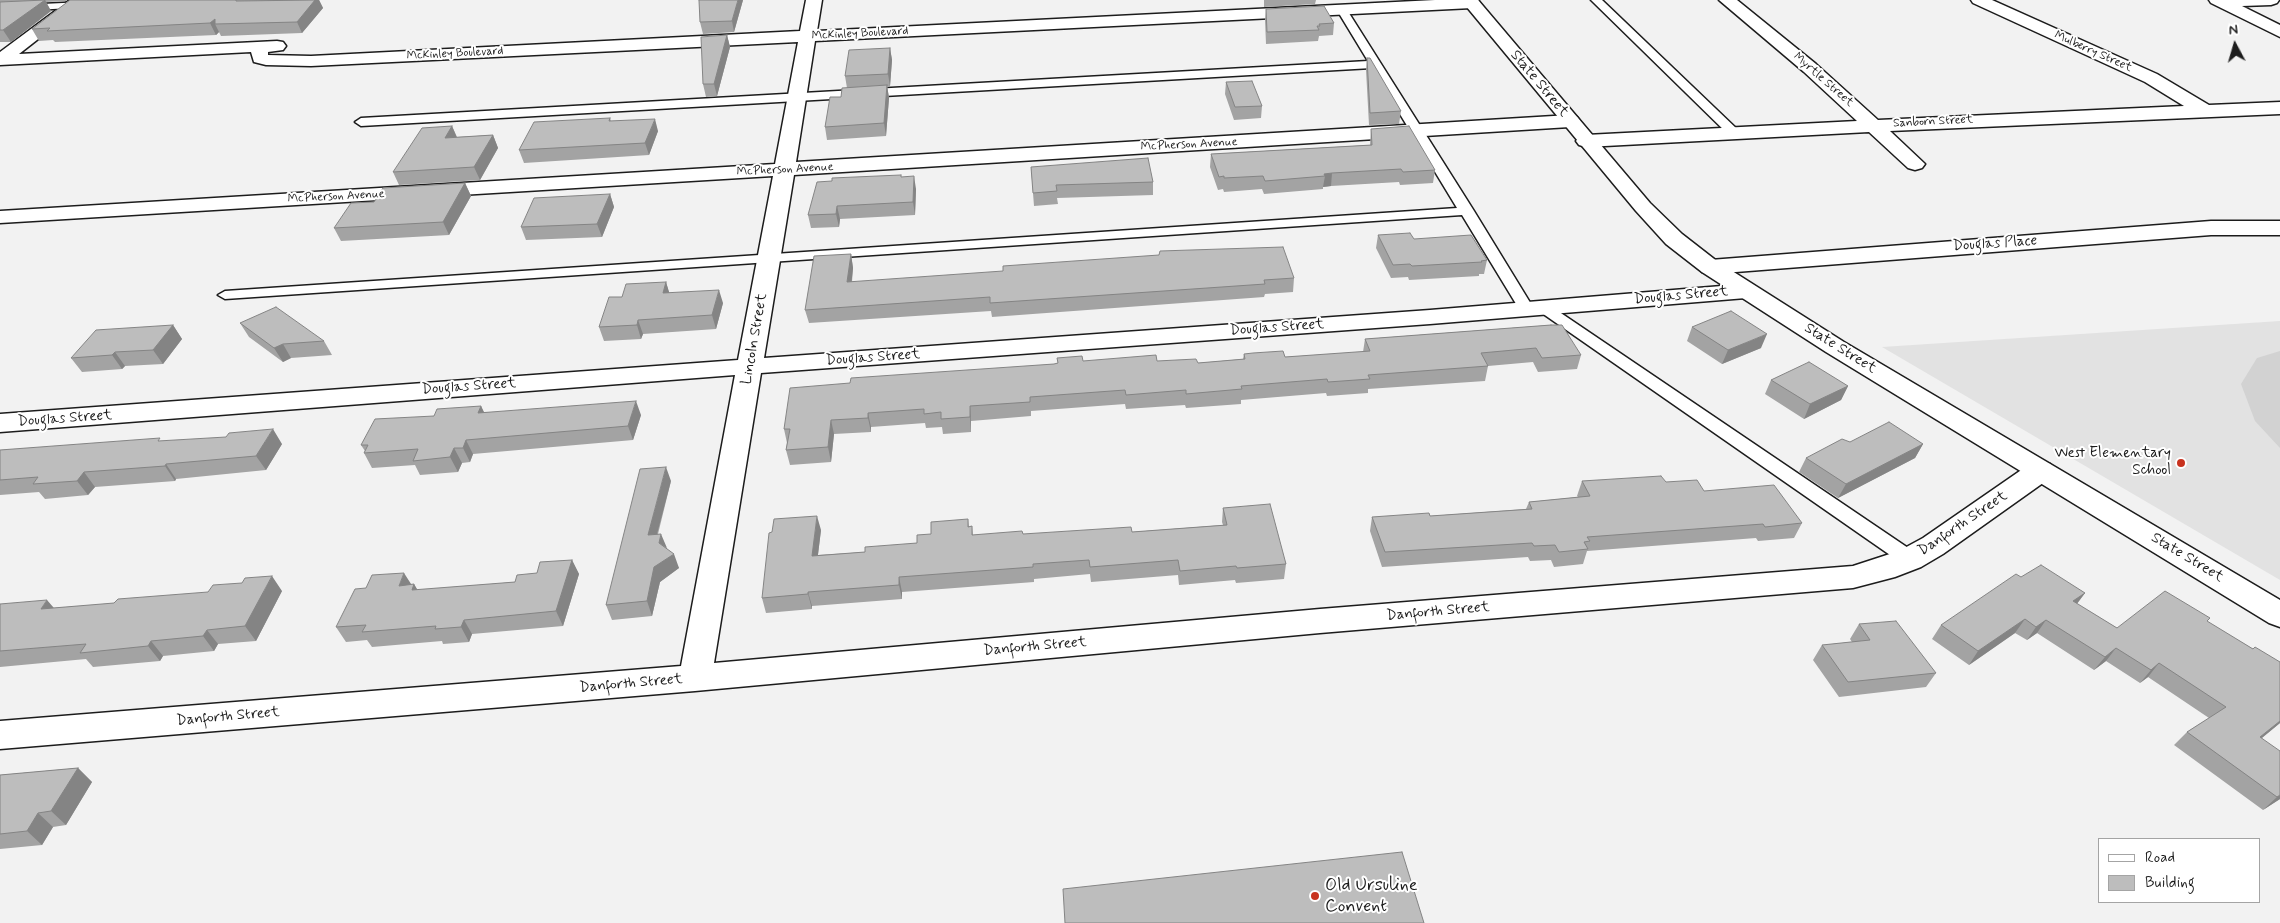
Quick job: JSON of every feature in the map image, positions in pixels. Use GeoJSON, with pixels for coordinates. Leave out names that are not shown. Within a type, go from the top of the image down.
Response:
{"type":"FeatureCollection","features":[{"type":"Feature","properties":{"kind":"street","name":"Myrtle Street"},"geometry":{"type":"LineString","coordinates":[[1727,0],[1810,68],[1915,164]]}},
{"type":"Feature","properties":{"kind":"street","name":"Mulberry Street"},"geometry":{"type":"LineString","coordinates":[[1979,0],[2151,78],[2204,110]]}},
{"type":"Feature","properties":{"kind":"street"},"geometry":{"type":"LineString","coordinates":[[2219,1],[2271,0]]}},
{"type":"Feature","properties":{"kind":"street"},"geometry":{"type":"LineString","coordinates":[[2219,1],[2280,32]]}},
{"type":"Feature","properties":{"kind":"street","name":"McKinley Boulevard"},"geometry":{"type":"LineString","coordinates":[[259,47],[260,58],[266,60],[310,61],[811,19],[1470,2]]}},
{"type":"Feature","properties":{"kind":"street","name":"State Street"},"geometry":{"type":"LineString","coordinates":[[1470,2],[1643,208],[1674,239],[1710,267],[1746,291],[2040,470],[2280,614]]}},
{"type":"Feature","properties":{"kind":"street"},"geometry":{"type":"LineString","coordinates":[[0,60],[82,3]]}},
{"type":"Feature","properties":{"kind":"street","name":"McKinley Boulevard"},"geometry":{"type":"LineString","coordinates":[[653,28],[1018,10]]}},
{"type":"Feature","properties":{"kind":"street","name":"Lincoln Street"},"geometry":{"type":"LineString","coordinates":[[695,678],[811,19]]}},
{"type":"Feature","properties":{"kind":"street"},"geometry":{"type":"LineString","coordinates":[[0,60],[298,45]]}},
{"type":"Feature","properties":{"kind":"street","name":"Sanborn Street"},"geometry":{"type":"LineString","coordinates":[[1586,140],[1874,125],[2280,108]]}},
{"type":"Feature","properties":{"kind":"street","name":"McPherson Avenue"},"geometry":{"type":"LineString","coordinates":[[0,217],[1416,132],[1570,121]]}},
{"type":"Feature","properties":{"kind":"street","name":"Douglas Place"},"geometry":{"type":"LineString","coordinates":[[1710,267],[2211,228],[2280,228]]}},
{"type":"Feature","properties":{"kind":"street","name":"Douglas Street"},"geometry":{"type":"LineString","coordinates":[[0,423],[1746,291]]}},
{"type":"Feature","properties":{"kind":"street","name":"Danforth Street"},"geometry":{"type":"LineString","coordinates":[[0,735],[695,678],[1320,621],[1853,577],[1884,569],[1910,559],[1934,546],[2040,470]]}},
{"type":"Feature","properties":{"kind":"lane"},"geometry":{"type":"LineString","coordinates":[[1596,0],[1734,133]]}},
{"type":"Feature","properties":{"kind":"lane"},"geometry":{"type":"LineString","coordinates":[[0,9],[82,3]]}},
{"type":"Feature","properties":{"kind":"lane"},"geometry":{"type":"LineString","coordinates":[[1339,5],[1416,132],[1467,211],[1535,308],[1910,559]]}},
{"type":"Feature","properties":{"kind":"lane"},"geometry":{"type":"LineString","coordinates":[[360,122],[1375,64]]}},
{"type":"Feature","properties":{"kind":"lane"},"geometry":{"type":"LineString","coordinates":[[225,295],[1467,211]]}},
{"type":"Feature","properties":{"kind":"shaded area","name":"West Elementary School"},"geometry":{"type":"Polygon","coordinates":[[[2280,321],[2280,580],[1882,347],[2280,321]]]}},
{"type":"Feature","properties":{"kind":"shaded area"},"geometry":{"type":"Polygon","coordinates":[[[2280,351],[2280,448],[2255,421],[2241,384],[2257,358],[2280,351]]]}},
{"type":"Feature","properties":{"kind":"building"},"geometry":{"type":"Polygon","coordinates":[[[45,0],[3,30],[0,30],[0,2],[45,0]]]}},
{"type":"Feature","properties":{"kind":"building"},"geometry":{"type":"Polygon","coordinates":[[[70,0],[315,0],[297,22],[215,24],[215,19],[210,23],[47,31],[50,28],[32,29],[70,0]]]}},
{"type":"Feature","properties":{"kind":"building"},"geometry":{"type":"Polygon","coordinates":[[[699,0],[738,0],[732,21],[700,22],[699,0]]]}},
{"type":"Feature","properties":{"kind":"building"},"geometry":{"type":"Polygon","coordinates":[[[1324,6],[1334,23],[1319,24],[1320,26],[1317,26],[1319,30],[1267,32],[1266,9],[1324,6]]]}},
{"type":"Feature","properties":{"kind":"building"},"geometry":{"type":"Polygon","coordinates":[[[727,35],[714,84],[703,84],[701,37],[727,35]]]}},
{"type":"Feature","properties":{"kind":"building"},"geometry":{"type":"Polygon","coordinates":[[[890,48],[888,74],[845,76],[849,50],[890,48]]]}},
{"type":"Feature","properties":{"kind":"building"},"geometry":{"type":"Polygon","coordinates":[[[1367,58],[1370,58],[1401,111],[1370,113],[1367,58]]]}},
{"type":"Feature","properties":{"kind":"building"},"geometry":{"type":"Polygon","coordinates":[[[1252,81],[1262,106],[1235,107],[1226,82],[1252,81]]]}},
{"type":"Feature","properties":{"kind":"building"},"geometry":{"type":"Polygon","coordinates":[[[887,85],[884,123],[825,127],[830,97],[841,97],[842,88],[887,85]]]}},
{"type":"Feature","properties":{"kind":"building"},"geometry":{"type":"Polygon","coordinates":[[[610,118],[609,121],[655,119],[645,143],[519,150],[534,122],[610,118]]]}},
{"type":"Feature","properties":{"kind":"building"},"geometry":{"type":"Polygon","coordinates":[[[452,126],[445,138],[493,135],[474,167],[393,172],[422,128],[452,126]]]}},
{"type":"Feature","properties":{"kind":"building"},"geometry":{"type":"Polygon","coordinates":[[[1409,126],[1435,170],[1403,172],[1401,169],[1332,173],[1324,174],[1325,176],[1265,181],[1263,176],[1219,177],[1211,154],[1372,145],[1371,129],[1409,126]]]}},
{"type":"Feature","properties":{"kind":"building"},"geometry":{"type":"Polygon","coordinates":[[[1148,158],[1153,182],[1056,185],[1057,191],[1033,193],[1031,167],[1148,158]]]}},
{"type":"Feature","properties":{"kind":"building"},"geometry":{"type":"Polygon","coordinates":[[[901,175],[901,177],[914,176],[913,202],[837,206],[836,214],[808,215],[817,182],[832,181],[832,178],[901,175]]]}},
{"type":"Feature","properties":{"kind":"building"},"geometry":{"type":"Polygon","coordinates":[[[465,183],[443,222],[334,228],[351,203],[374,202],[383,188],[465,183]]]}},
{"type":"Feature","properties":{"kind":"building"},"geometry":{"type":"Polygon","coordinates":[[[610,194],[597,224],[521,227],[534,198],[610,194]]]}},
{"type":"Feature","properties":{"kind":"building"},"geometry":{"type":"Polygon","coordinates":[[[1410,233],[1414,239],[1471,235],[1487,260],[1482,262],[1412,266],[1410,264],[1393,265],[1378,235],[1410,233]]]}},
{"type":"Feature","properties":{"kind":"building"},"geometry":{"type":"Polygon","coordinates":[[[1283,247],[1294,278],[1264,280],[1265,284],[990,303],[990,297],[805,310],[814,256],[851,254],[847,282],[1003,271],[1003,266],[1159,255],[1160,251],[1283,247]]]}},
{"type":"Feature","properties":{"kind":"building"},"geometry":{"type":"Polygon","coordinates":[[[666,282],[663,293],[719,290],[712,315],[638,320],[637,325],[599,327],[609,297],[622,297],[626,284],[666,282]]]}},
{"type":"Feature","properties":{"kind":"building"},"geometry":{"type":"Polygon","coordinates":[[[276,307],[324,341],[283,344],[274,348],[240,323],[276,307]]]}},
{"type":"Feature","properties":{"kind":"building"},"geometry":{"type":"Polygon","coordinates":[[[1731,311],[1767,334],[1728,350],[1692,327],[1731,311]]]}},
{"type":"Feature","properties":{"kind":"building"},"geometry":{"type":"Polygon","coordinates":[[[173,325],[153,350],[115,352],[112,355],[71,358],[96,330],[173,325]]]}},
{"type":"Feature","properties":{"kind":"building"},"geometry":{"type":"Polygon","coordinates":[[[1562,325],[1581,355],[1542,358],[1536,348],[1481,353],[1488,366],[1368,375],[1370,379],[1328,382],[1327,379],[1241,386],[1242,389],[1186,394],[1186,390],[1126,395],[1125,390],[1030,397],[1030,402],[970,406],[970,417],[941,419],[941,412],[924,414],[924,409],[868,413],[868,418],[831,420],[828,447],[786,450],[790,429],[784,429],[790,388],[850,383],[851,378],[1054,364],[1058,363],[1057,358],[1082,356],[1083,361],[1156,355],[1157,361],[1196,359],[1198,363],[1245,359],[1244,354],[1253,353],[1283,351],[1285,357],[1370,351],[1365,339],[1562,325]]]}},
{"type":"Feature","properties":{"kind":"building"},"geometry":{"type":"Polygon","coordinates":[[[1809,362],[1848,386],[1810,404],[1771,380],[1809,362]]]}},
{"type":"Feature","properties":{"kind":"building"},"geometry":{"type":"Polygon","coordinates":[[[636,401],[628,426],[466,440],[463,448],[454,448],[450,457],[413,461],[418,449],[364,453],[368,445],[361,445],[375,419],[434,416],[437,409],[481,406],[478,413],[636,401]]]}},
{"type":"Feature","properties":{"kind":"building"},"geometry":{"type":"Polygon","coordinates":[[[1889,422],[1923,444],[1846,484],[1806,458],[1842,439],[1850,442],[1889,422]]]}},
{"type":"Feature","properties":{"kind":"building"},"geometry":{"type":"Polygon","coordinates":[[[273,429],[256,456],[166,464],[165,466],[84,472],[77,481],[33,484],[38,477],[0,480],[0,450],[160,438],[158,441],[226,437],[229,433],[273,429]]]}},
{"type":"Feature","properties":{"kind":"building"},"geometry":{"type":"Polygon","coordinates":[[[666,467],[648,535],[661,534],[659,543],[674,554],[654,567],[647,601],[606,605],[640,469],[666,467]]]}},
{"type":"Feature","properties":{"kind":"building"},"geometry":{"type":"Polygon","coordinates":[[[1661,476],[1666,482],[1697,480],[1704,491],[1774,485],[1802,523],[1765,527],[1763,524],[1587,537],[1590,541],[1584,542],[1588,549],[1559,552],[1555,545],[1534,546],[1532,543],[1385,552],[1372,517],[1429,513],[1430,516],[1532,509],[1529,502],[1590,496],[1582,481],[1661,476]]]}},
{"type":"Feature","properties":{"kind":"building"},"geometry":{"type":"Polygon","coordinates":[[[1270,504],[1286,564],[1180,571],[1178,560],[1090,567],[1089,560],[1033,564],[1033,567],[899,577],[899,585],[808,592],[808,594],[762,598],[769,533],[772,532],[774,519],[817,516],[812,556],[865,552],[865,547],[917,543],[917,535],[931,534],[931,522],[968,519],[968,527],[972,526],[972,535],[1022,531],[1023,534],[1131,527],[1132,532],[1227,525],[1223,508],[1270,504]]]}},
{"type":"Feature","properties":{"kind":"building"},"geometry":{"type":"Polygon","coordinates":[[[572,560],[556,611],[464,620],[461,627],[435,629],[436,626],[362,632],[366,625],[336,627],[355,589],[366,588],[372,575],[404,573],[399,586],[414,584],[412,590],[515,582],[517,575],[537,573],[540,562],[572,560]]]}},
{"type":"Feature","properties":{"kind":"building"},"geometry":{"type":"Polygon","coordinates":[[[2041,565],[2085,593],[2073,601],[2117,628],[2165,591],[2210,618],[2207,621],[2253,649],[2255,647],[2280,662],[2280,721],[2260,737],[2280,751],[2280,795],[2277,797],[2187,732],[2226,707],[2159,663],[2151,670],[2116,648],[2105,657],[2046,620],[2036,627],[2025,619],[1978,651],[1941,625],[2016,574],[2021,577],[2041,565]]]}},
{"type":"Feature","properties":{"kind":"building"},"geometry":{"type":"Polygon","coordinates":[[[272,576],[245,626],[207,630],[203,636],[151,641],[148,646],[80,653],[86,644],[0,651],[0,604],[47,600],[41,609],[114,603],[118,599],[208,592],[213,585],[242,583],[245,578],[272,576]]]}},
{"type":"Feature","properties":{"kind":"building"},"geometry":{"type":"Polygon","coordinates":[[[1896,621],[1936,673],[1848,682],[1822,645],[1870,640],[1859,624],[1896,621]]]}},
{"type":"Feature","properties":{"kind":"building"},"geometry":{"type":"Polygon","coordinates":[[[78,768],[51,811],[38,813],[27,831],[0,834],[0,775],[78,768]]]}},
{"type":"Feature","properties":{"kind":"building"},"geometry":{"type":"Polygon","coordinates":[[[1402,852],[1424,923],[1065,923],[1063,889],[1402,852]]]}},
{"type":"Feature","properties":{"kind":"place","name":"West Elementary School"},"geometry":{"type":"Point","coordinates":[2181,463]}},
{"type":"Feature","properties":{"kind":"place","name":"Old Ursuline Convent"},"geometry":{"type":"Point","coordinates":[1315,896]}}]}
